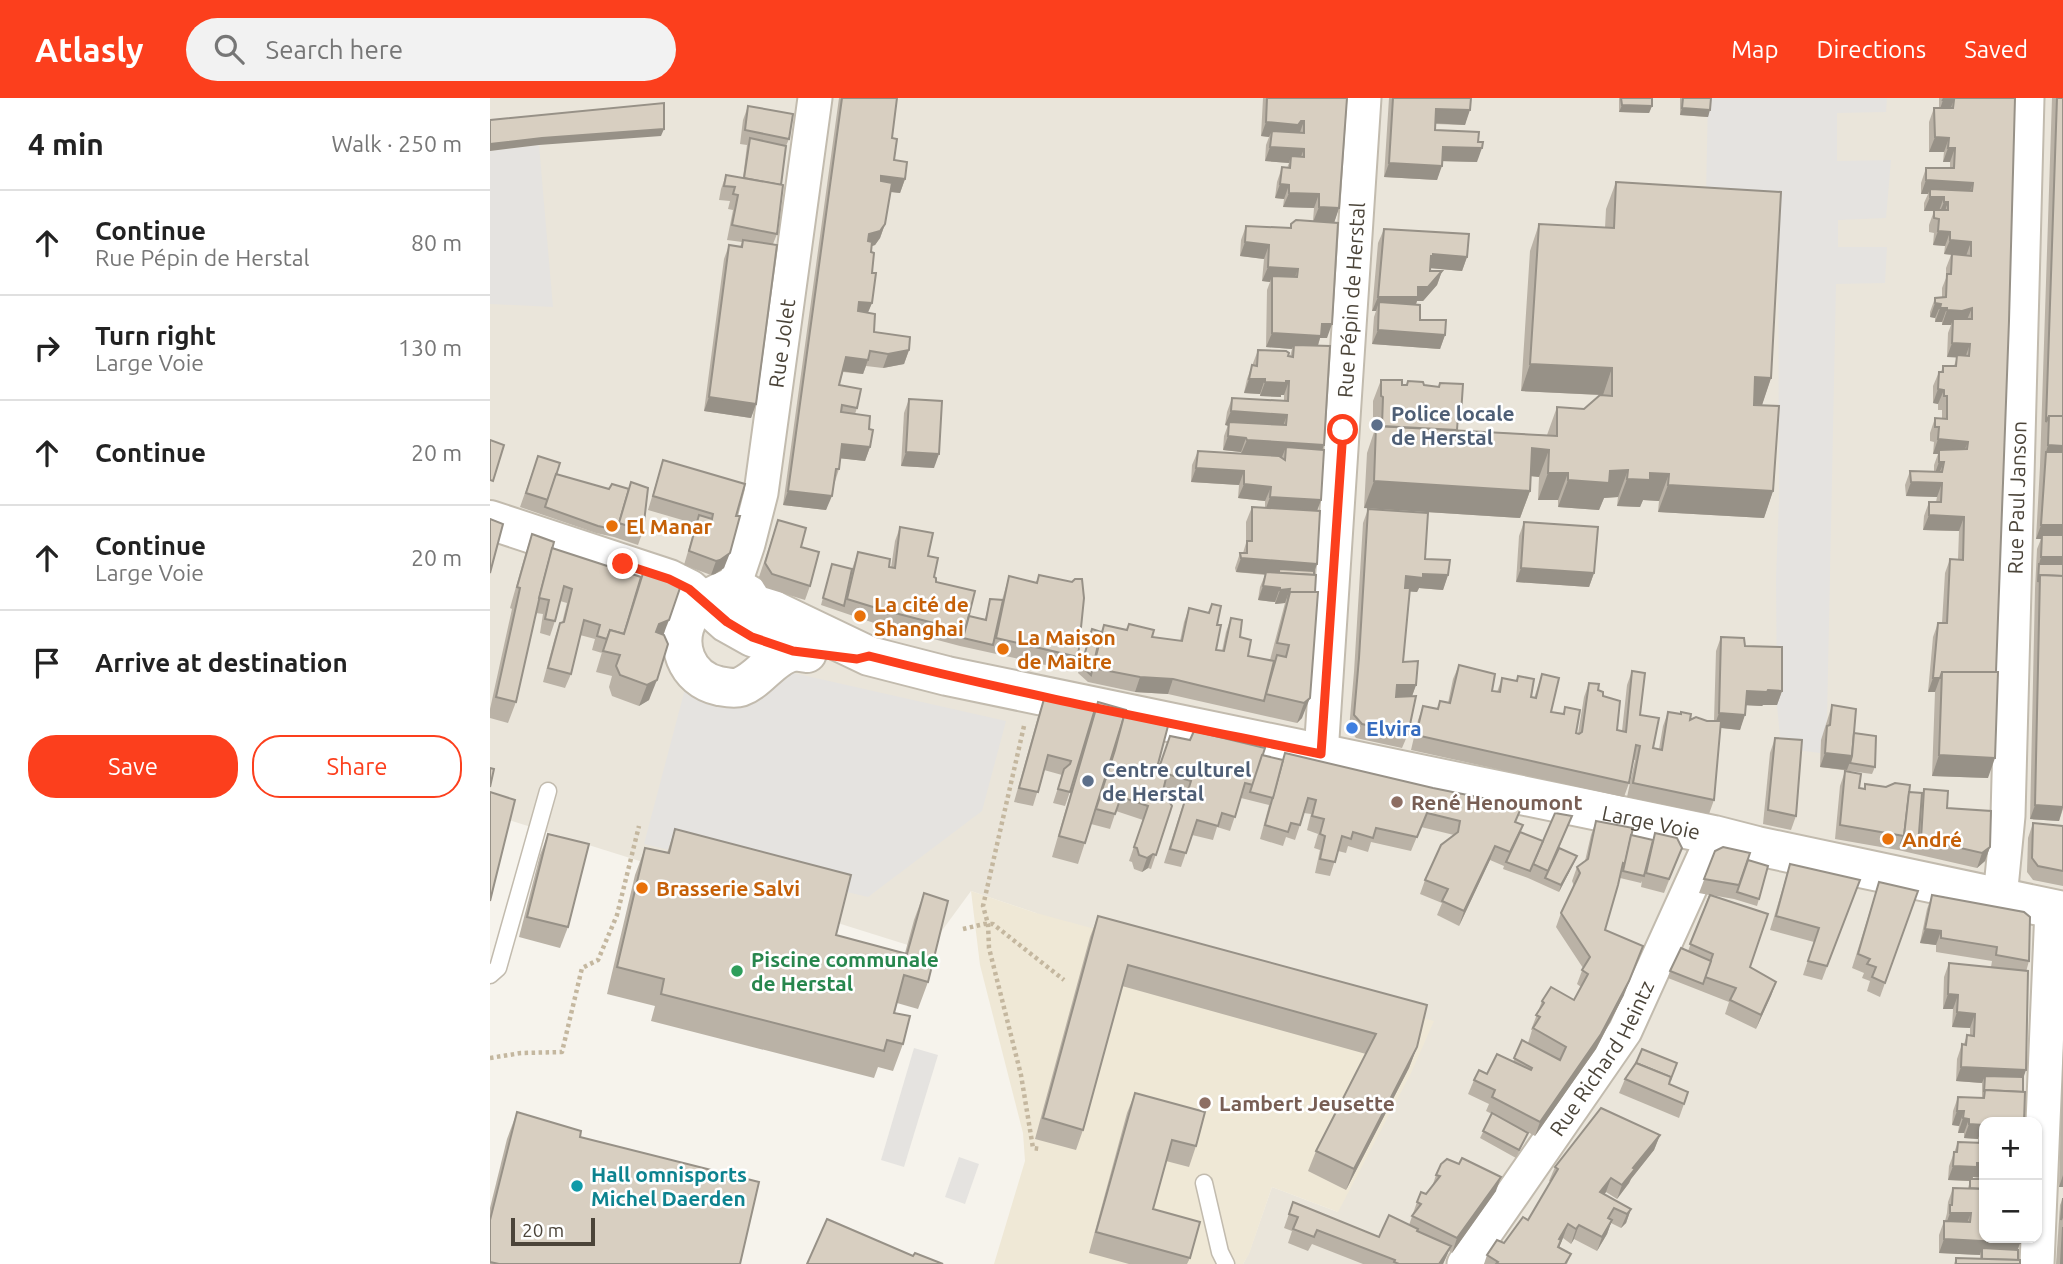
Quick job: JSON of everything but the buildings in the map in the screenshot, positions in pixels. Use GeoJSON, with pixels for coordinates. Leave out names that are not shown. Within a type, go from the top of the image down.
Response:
{"type":"FeatureCollection","features":[{"type":"Feature","properties":{"kind":"street","name":"Rue Jolet"},"geometry":{"type":"LineString","coordinates":[[719,593],[748,544],[761,493],[815,98]]}},
{"type":"Feature","properties":{"kind":"street","name":"Rue Pépin de Herstal"},"geometry":{"type":"LineString","coordinates":[[1321,754],[1364,98]]}},
{"type":"Feature","properties":{"kind":"street","name":"Rue Paul Janson"},"geometry":{"type":"LineString","coordinates":[[2000,898],[2008,816],[2027,98]]}},
{"type":"Feature","properties":{"kind":"street","name":"Large Voie"},"geometry":{"type":"LineString","coordinates":[[490,520],[669,579],[689,589],[719,593],[777,612],[869,656],[947,676],[1714,835],[2057,910]]}},
{"type":"Feature","properties":{"kind":"street","name":"Large Voie"},"geometry":{"type":"LineString","coordinates":[[719,593],[727,622],[752,637],[793,651],[857,659],[869,656]]}},
{"type":"Feature","properties":{"kind":"street"},"geometry":{"type":"LineString","coordinates":[[719,593],[690,616],[685,627],[682,642],[684,660],[695,676],[710,684],[738,688],[755,679],[778,658],[793,651]]}},
{"type":"Feature","properties":{"kind":"street","name":"Rue Richard Heintz"},"geometry":{"type":"LineString","coordinates":[[1464,1264],[1625,1031],[1714,835]]}},
{"type":"Feature","properties":{"kind":"street"},"geometry":{"type":"LineString","coordinates":[[2037,1264],[2057,910]]}},
{"type":"Feature","properties":{"kind":"lane"},"geometry":{"type":"LineString","coordinates":[[490,975],[498,968],[548,791]]}},
{"type":"Feature","properties":{"kind":"lane"},"geometry":{"type":"LineString","coordinates":[[1204,1183],[1220,1252],[1226,1264]]}},
{"type":"Feature","properties":{"kind":"path"},"geometry":{"type":"LineString","coordinates":[[1032,694],[983,906],[988,924],[989,948],[1021,1075],[1033,1148],[1040,1149]]}},
{"type":"Feature","properties":{"kind":"path"},"geometry":{"type":"LineString","coordinates":[[490,1058],[522,1053],[562,1052],[582,968],[598,960],[617,915],[639,826]]}},
{"type":"Feature","properties":{"kind":"path"},"geometry":{"type":"LineString","coordinates":[[963,929],[993,924],[1063,980]]}},
{"type":"Feature","properties":{"kind":"shaded area"},"geometry":{"type":"Polygon","coordinates":[[[490,98],[2063,98],[2063,1264],[1243,1264],[1272,1187],[1338,1212],[1036,913],[971,891],[927,951],[490,814],[490,98]]]}},
{"type":"Feature","properties":{"kind":"shaded area"},"geometry":{"type":"Polygon","coordinates":[[[1708,98],[1887,98],[1886,112],[1837,113],[1837,161],[1891,160],[1886,218],[1838,220],[1838,247],[1887,247],[1885,283],[1836,284],[1827,719],[1820,753],[1781,748],[1777,705],[1778,200],[1706,195],[1708,98]]]}},
{"type":"Feature","properties":{"kind":"shaded area"},"geometry":{"type":"Polygon","coordinates":[[[539,145],[553,307],[490,304],[490,151],[539,145]]]}},
{"type":"Feature","properties":{"kind":"shaded area"},"geometry":{"type":"Polygon","coordinates":[[[789,672],[1006,721],[982,811],[868,897],[644,844],[685,689],[695,698],[715,704],[733,707],[748,705],[765,695],[789,672]]]}},
{"type":"Feature","properties":{"kind":"shaded area","name":"Lambert Jeusette"},"geometry":{"type":"Polygon","coordinates":[[[971,891],[1036,913],[1434,1021],[1411,1073],[1338,1212],[1272,1187],[1243,1264],[994,1264],[1025,1161],[1023,1133],[980,965],[971,891]]]}},
{"type":"Feature","properties":{"kind":"shaded area"},"geometry":{"type":"Polygon","coordinates":[[[914,1048],[938,1055],[904,1167],[881,1160],[914,1048]]]}},
{"type":"Feature","properties":{"kind":"shaded area"},"geometry":{"type":"Polygon","coordinates":[[[959,1157],[979,1164],[965,1204],[945,1197],[959,1157]]]}},
{"type":"Feature","properties":{"kind":"place","name":"Police locale de Herstal"},"geometry":{"type":"Point","coordinates":[1377,425]}},
{"type":"Feature","properties":{"kind":"place","name":"El Manar"},"geometry":{"type":"Point","coordinates":[612,526]}},
{"type":"Feature","properties":{"kind":"place","name":"La cité de Shanghai"},"geometry":{"type":"Point","coordinates":[860,616]}},
{"type":"Feature","properties":{"kind":"place","name":"La Maison de Maitre"},"geometry":{"type":"Point","coordinates":[1003,649]}},
{"type":"Feature","properties":{"kind":"place","name":"Elvira"},"geometry":{"type":"Point","coordinates":[1352,728]}},
{"type":"Feature","properties":{"kind":"place","name":"Centre culturel de Herstal"},"geometry":{"type":"Point","coordinates":[1088,781]}},
{"type":"Feature","properties":{"kind":"place","name":"René Henoumont"},"geometry":{"type":"Point","coordinates":[1397,802]}},
{"type":"Feature","properties":{"kind":"place","name":"André"},"geometry":{"type":"Point","coordinates":[1888,839]}},
{"type":"Feature","properties":{"kind":"place","name":"Brasserie Salvi"},"geometry":{"type":"Point","coordinates":[642,888]}},
{"type":"Feature","properties":{"kind":"place","name":"Piscine communale de Herstal"},"geometry":{"type":"Point","coordinates":[737,971]}},
{"type":"Feature","properties":{"kind":"place","name":"Lambert Jeusette"},"geometry":{"type":"Point","coordinates":[1205,1103]}},
{"type":"Feature","properties":{"kind":"place","name":"Hall omnisports Michel Daerden"},"geometry":{"type":"Point","coordinates":[577,1186]}},
{"type":"Feature","properties":{"kind":"route"},"geometry":{"type":"LineString","coordinates":[[623,564],[669,579],[689,589],[727,622],[752,637],[793,651],[857,659],[869,656],[1065,702],[1321,754],[1343,430]]}}]}
